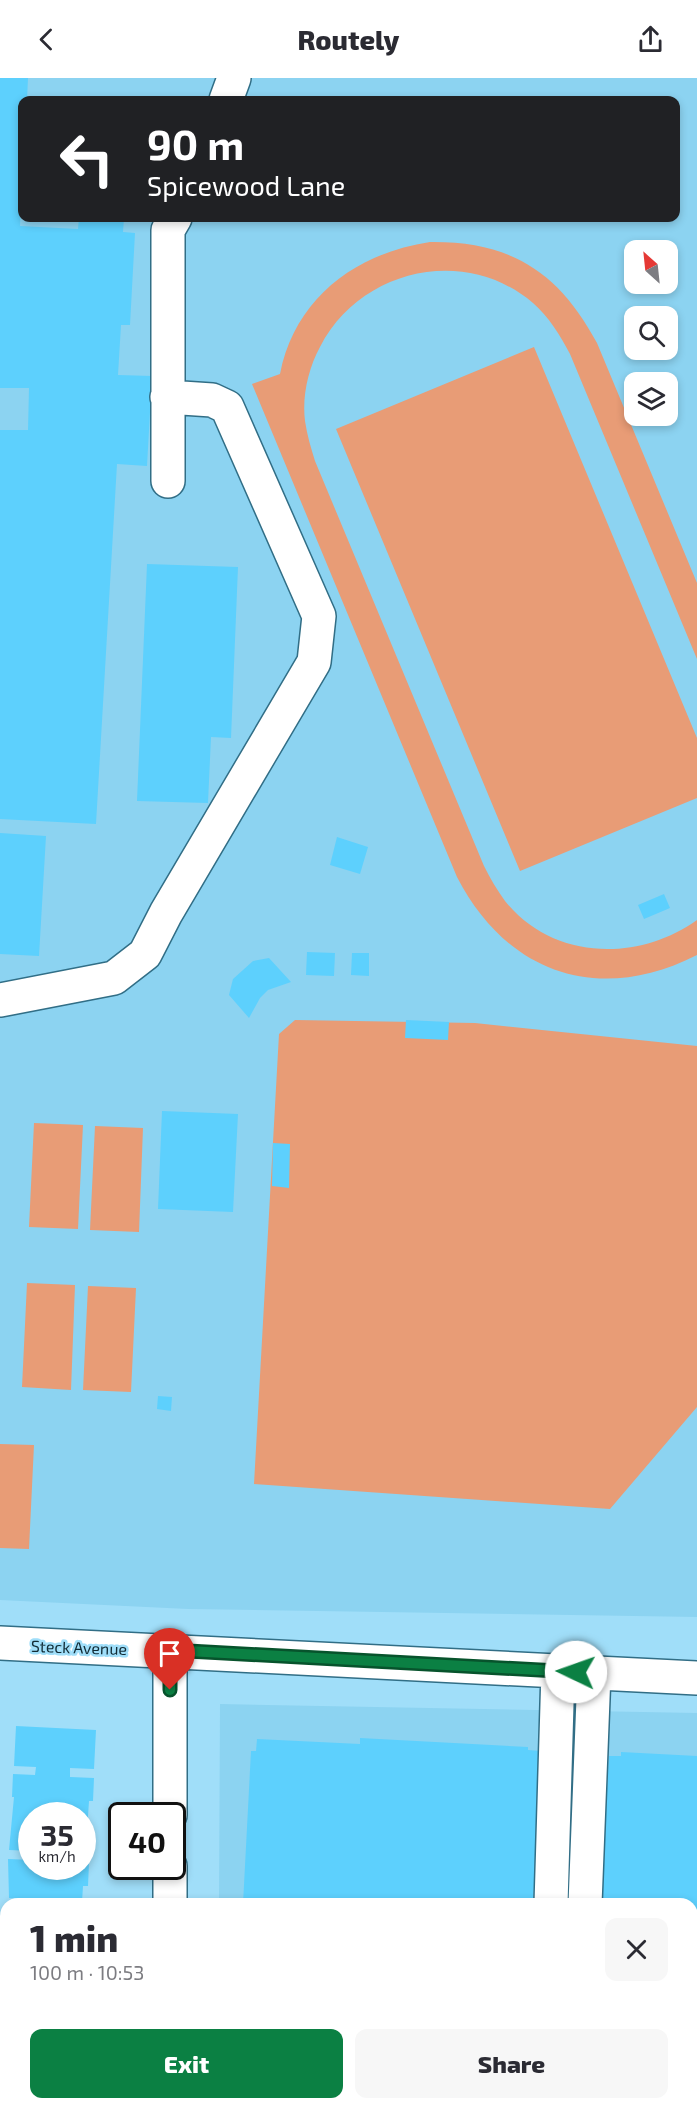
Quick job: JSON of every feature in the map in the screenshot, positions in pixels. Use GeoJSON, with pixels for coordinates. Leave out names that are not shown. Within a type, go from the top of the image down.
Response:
{"type":"FeatureCollection","features":[{"type":"Feature","properties":{"kind":"street"},"geometry":{"type":"LineString","coordinates":[[227,96],[234,78]]}},
{"type":"Feature","properties":{"kind":"street"},"geometry":{"type":"LineString","coordinates":[[168,481],[168,230],[173,222]]}},
{"type":"Feature","properties":{"kind":"street"},"geometry":{"type":"LineString","coordinates":[[0,1000],[114,978],[145,954],[172,903],[314,662],[318,616],[226,407],[212,400],[167,397]]}},
{"type":"Feature","properties":{"kind":"street","name":"Steck Avenue"},"geometry":{"type":"LineString","coordinates":[[0,1643],[697,1678]]}},
{"type":"Feature","properties":{"kind":"street"},"geometry":{"type":"LineString","coordinates":[[170,1650],[170,1802]]}},
{"type":"Feature","properties":{"kind":"street"},"geometry":{"type":"LineString","coordinates":[[551,1898],[558,1671]]}},
{"type":"Feature","properties":{"kind":"street"},"geometry":{"type":"LineString","coordinates":[[585,1898],[594,1673]]}},
{"type":"Feature","properties":{"kind":"street"},"geometry":{"type":"LineString","coordinates":[[170,1880],[170,1898]]}},
{"type":"Feature","properties":{"kind":"shaded area"},"geometry":{"type":"Polygon","coordinates":[[[0,78],[697,78],[697,1617],[188,1609],[0,1600],[0,78]]]}},
{"type":"Feature","properties":{"kind":"shaded area"},"geometry":{"type":"Polygon","coordinates":[[[430,242],[485,247],[530,265],[566,297],[597,343],[624,408],[624,426],[632,426],[697,583],[697,659],[570,354],[554,327],[533,303],[506,285],[477,274],[446,271],[416,274],[387,284],[361,299],[338,320],[320,347],[309,374],[305,393],[305,421],[315,461],[484,866],[502,897],[525,921],[547,935],[571,944],[597,949],[623,948],[649,943],[674,934],[697,920],[697,955],[661,970],[625,978],[591,978],[559,971],[529,957],[502,937],[478,910],[457,877],[252,384],[280,374],[288,347],[299,323],[333,284],[354,269],[377,257],[430,242]]]}},
{"type":"Feature","properties":{"kind":"shaded area"},"geometry":{"type":"Polygon","coordinates":[[[534,347],[697,738],[697,798],[520,871],[336,429],[534,347]]]}},
{"type":"Feature","properties":{"kind":"shaded area"},"geometry":{"type":"Polygon","coordinates":[[[295,1020],[475,1023],[697,1046],[697,1407],[610,1509],[254,1484],[279,1034],[295,1020]]]}},
{"type":"Feature","properties":{"kind":"shaded area"},"geometry":{"type":"Polygon","coordinates":[[[34,1123],[83,1125],[78,1229],[29,1227],[34,1123]]]}},
{"type":"Feature","properties":{"kind":"shaded area"},"geometry":{"type":"Polygon","coordinates":[[[95,1126],[143,1128],[139,1232],[90,1230],[95,1126]]]}},
{"type":"Feature","properties":{"kind":"shaded area"},"geometry":{"type":"Polygon","coordinates":[[[27,1283],[75,1285],[71,1390],[22,1387],[27,1283]]]}},
{"type":"Feature","properties":{"kind":"shaded area"},"geometry":{"type":"Polygon","coordinates":[[[88,1286],[136,1288],[131,1392],[83,1390],[88,1286]]]}},
{"type":"Feature","properties":{"kind":"shaded area"},"geometry":{"type":"Polygon","coordinates":[[[0,1444],[34,1445],[29,1549],[0,1548],[0,1444]]]}},
{"type":"Feature","properties":{"kind":"shaded area"},"geometry":{"type":"Polygon","coordinates":[[[220,1704],[697,1713],[697,1898],[219,1898],[220,1704]]]}},
{"type":"Feature","properties":{"kind":"building"},"geometry":{"type":"Polygon","coordinates":[[[0,78],[28,78],[27,96],[18,96],[18,222],[20,222],[20,226],[78,229],[79,222],[124,222],[123,232],[135,233],[130,325],[121,325],[118,375],[152,376],[147,466],[117,464],[96,824],[0,819],[0,430],[28,430],[29,388],[0,388],[0,78]]]}},
{"type":"Feature","properties":{"kind":"building"},"geometry":{"type":"Polygon","coordinates":[[[147,564],[238,567],[231,738],[211,737],[208,803],[137,801],[147,564]]]}},
{"type":"Feature","properties":{"kind":"building"},"geometry":{"type":"Polygon","coordinates":[[[0,833],[46,836],[39,956],[0,954],[0,833]]]}},
{"type":"Feature","properties":{"kind":"building"},"geometry":{"type":"Polygon","coordinates":[[[337,837],[368,847],[360,874],[330,865],[337,837]]]}},
{"type":"Feature","properties":{"kind":"building"},"geometry":{"type":"Polygon","coordinates":[[[664,894],[670,908],[644,919],[638,905],[664,894]]]}},
{"type":"Feature","properties":{"kind":"building"},"geometry":{"type":"Polygon","coordinates":[[[307,952],[335,953],[334,976],[306,975],[307,952]]]}},
{"type":"Feature","properties":{"kind":"building"},"geometry":{"type":"Polygon","coordinates":[[[352,953],[369,953],[369,976],[351,975],[352,953]]]}},
{"type":"Feature","properties":{"kind":"building"},"geometry":{"type":"Polygon","coordinates":[[[269,958],[291,982],[268,990],[260,998],[249,1018],[229,995],[233,979],[253,961],[269,958]]]}},
{"type":"Feature","properties":{"kind":"building"},"geometry":{"type":"Polygon","coordinates":[[[406,1020],[449,1022],[448,1040],[405,1038],[406,1020]]]}},
{"type":"Feature","properties":{"kind":"building"},"geometry":{"type":"Polygon","coordinates":[[[162,1111],[238,1114],[233,1212],[158,1209],[162,1111]]]}},
{"type":"Feature","properties":{"kind":"building"},"geometry":{"type":"Polygon","coordinates":[[[273,1143],[290,1144],[289,1188],[272,1186],[273,1143]]]}},
{"type":"Feature","properties":{"kind":"building"},"geometry":{"type":"Polygon","coordinates":[[[158,1396],[172,1397],[171,1411],[157,1409],[158,1396]]]}},
{"type":"Feature","properties":{"kind":"building"},"geometry":{"type":"Polygon","coordinates":[[[16,1726],[96,1730],[94,1769],[70,1768],[70,1777],[94,1778],[93,1801],[18,1802],[18,1850],[9,1850],[14,1797],[12,1797],[13,1774],[35,1775],[36,1767],[14,1766],[16,1726]]]}},
{"type":"Feature","properties":{"kind":"building"},"geometry":{"type":"Polygon","coordinates":[[[360,1738],[528,1747],[528,1750],[541,1751],[544,1864],[535,1864],[533,1898],[243,1898],[251,1751],[256,1751],[257,1739],[360,1744],[360,1738]]]}},
{"type":"Feature","properties":{"kind":"building"},"geometry":{"type":"Polygon","coordinates":[[[621,1752],[697,1756],[697,1898],[601,1898],[599,1822],[605,1823],[609,1756],[621,1756],[621,1752]]]}},
{"type":"Feature","properties":{"kind":"building"},"geometry":{"type":"Polygon","coordinates":[[[8,1859],[18,1859],[18,1880],[88,1880],[88,1886],[83,1886],[82,1898],[9,1898],[8,1859]]]}},
{"type":"Feature","properties":{"kind":"route"},"geometry":{"type":"LineString","coordinates":[[170,1690],[170,1650],[576,1672]]}}]}
